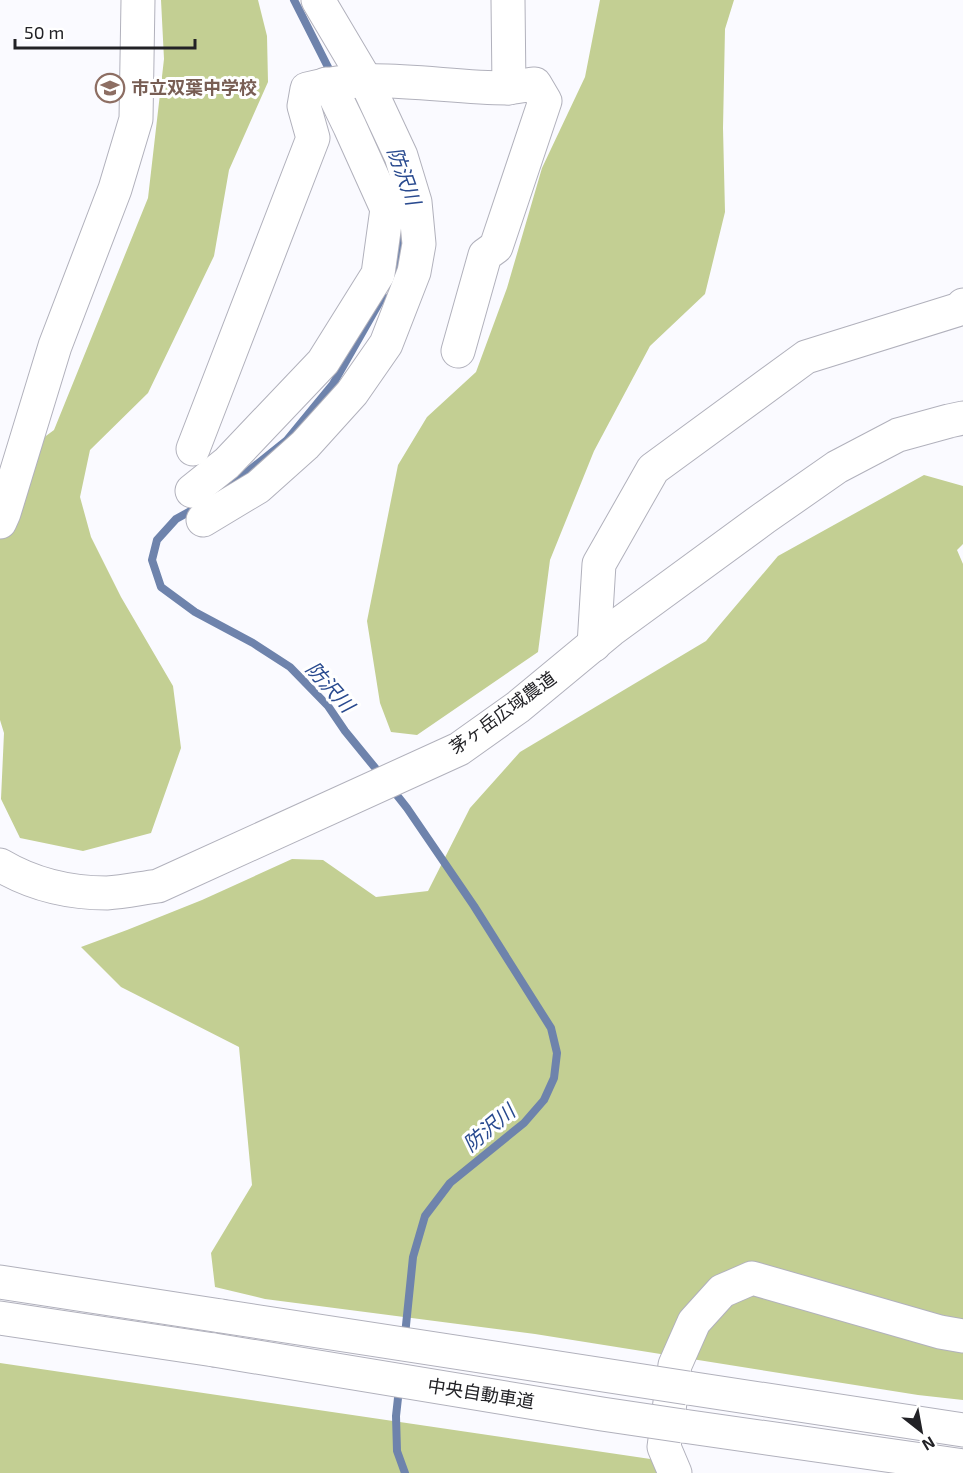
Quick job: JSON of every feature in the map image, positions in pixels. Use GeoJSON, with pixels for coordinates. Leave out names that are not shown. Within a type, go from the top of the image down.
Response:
{"type":"FeatureCollection","features":[{"type":"Feature","properties":{"kind":"main road"},"geometry":{"type":"LineString","coordinates":[[0,522],[55,346],[116,189],[136,119],[138,0]]}},
{"type":"Feature","properties":{"kind":"main road"},"geometry":{"type":"LineString","coordinates":[[318,0],[345,82],[401,156],[415,202],[419,244],[414,272],[386,344],[352,393],[306,445],[258,487],[198,505],[227,463],[323,362],[378,274],[387,209],[336,98],[345,82]]}},
{"type":"Feature","properties":{"kind":"main road"},"geometry":{"type":"LineString","coordinates":[[507,0],[508,88]]}},
{"type":"Feature","properties":{"kind":"main road"},"geometry":{"type":"LineString","coordinates":[[193,449],[313,138],[304,106],[307,89],[345,82],[508,88],[535,84],[545,101],[496,247],[485,255],[458,351]]}},
{"type":"Feature","properties":{"kind":"main road"},"geometry":{"type":"LineString","coordinates":[[594,645],[599,564],[653,469],[806,357],[960,309],[963,305]]}},
{"type":"Feature","properties":{"kind":"main road","name":"茅ヶ岳広域農道"},"geometry":{"type":"LineString","coordinates":[[0,865],[58,888],[80,892],[109,893],[158,886],[459,749],[518,707],[594,645],[754,525],[837,467],[898,435],[963,418]]}},
{"type":"Feature","properties":{"kind":"main road"},"geometry":{"type":"LineString","coordinates":[[675,1473],[664,1447],[675,1365],[694,1322],[722,1291],[752,1278],[940,1332],[963,1336]]}},
{"type":"Feature","properties":{"kind":"main road"},"geometry":{"type":"LineString","coordinates":[[0,1282],[963,1430]]}},
{"type":"Feature","properties":{"kind":"main road","name":"中央自動車道"},"geometry":{"type":"LineString","coordinates":[[0,1318],[214,1350],[602,1414],[963,1466]]}},
{"type":"Feature","properties":{"kind":"green space"},"geometry":{"type":"Polygon","coordinates":[[[161,0],[258,0],[267,36],[268,82],[229,170],[214,256],[148,393],[90,450],[80,497],[91,537],[121,597],[173,686],[181,748],[151,833],[83,851],[20,838],[1,799],[4,733],[0,720],[0,470],[54,430],[148,198],[164,59],[161,0]]]}},
{"type":"Feature","properties":{"kind":"green space"},"geometry":{"type":"Polygon","coordinates":[[[600,0],[734,0],[725,29],[723,128],[725,212],[705,294],[650,346],[594,451],[550,560],[538,652],[417,735],[391,732],[380,703],[367,621],[398,465],[427,417],[476,372],[507,288],[542,168],[585,77],[600,0]]]}},
{"type":"Feature","properties":{"kind":"green space"},"geometry":{"type":"Polygon","coordinates":[[[924,475],[963,486],[963,544],[957,550],[963,564],[963,1400],[918,1395],[535,1334],[265,1299],[215,1287],[211,1253],[252,1185],[239,1047],[121,987],[81,947],[202,900],[292,859],[323,860],[376,897],[428,891],[470,808],[520,752],[706,641],[778,556],[924,475]]]}},
{"type":"Feature","properties":{"kind":"green space"},"geometry":{"type":"Polygon","coordinates":[[[0,1363],[664,1461],[667,1473],[0,1473],[0,1363]]]}},
{"type":"Feature","properties":{"kind":"waterway","name":"防沢川"},"geometry":{"type":"LineString","coordinates":[[294,0],[332,75]]}},
{"type":"Feature","properties":{"kind":"waterway","name":"防沢川"},"geometry":{"type":"LineString","coordinates":[[380,154],[391,178]]}},
{"type":"Feature","properties":{"kind":"waterway","name":"防沢川"},"geometry":{"type":"LineString","coordinates":[[389,285],[396,275],[402,221]]}},
{"type":"Feature","properties":{"kind":"waterway","name":"防沢川"},"geometry":{"type":"LineString","coordinates":[[226,489],[287,440],[333,384],[383,296]]}},
{"type":"Feature","properties":{"kind":"waterway","name":"防沢川"},"geometry":{"type":"LineString","coordinates":[[196,508],[176,519],[157,540],[152,560],[161,587],[195,612],[253,643],[290,667],[328,706],[381,775]]}},
{"type":"Feature","properties":{"kind":"waterway","name":"防沢川"},"geometry":{"type":"LineString","coordinates":[[392,789],[474,906],[551,1028],[557,1053],[554,1078],[544,1100],[524,1123],[450,1183],[425,1216],[413,1257],[405,1335]]}},
{"type":"Feature","properties":{"kind":"waterway","name":"防沢川"},"geometry":{"type":"LineString","coordinates":[[399,1389],[396,1416],[397,1451],[405,1473]]}},
{"type":"Feature","properties":{"kind":"place","name":"市立双葉中学校"},"geometry":{"type":"Point","coordinates":[110,88]}}]}
